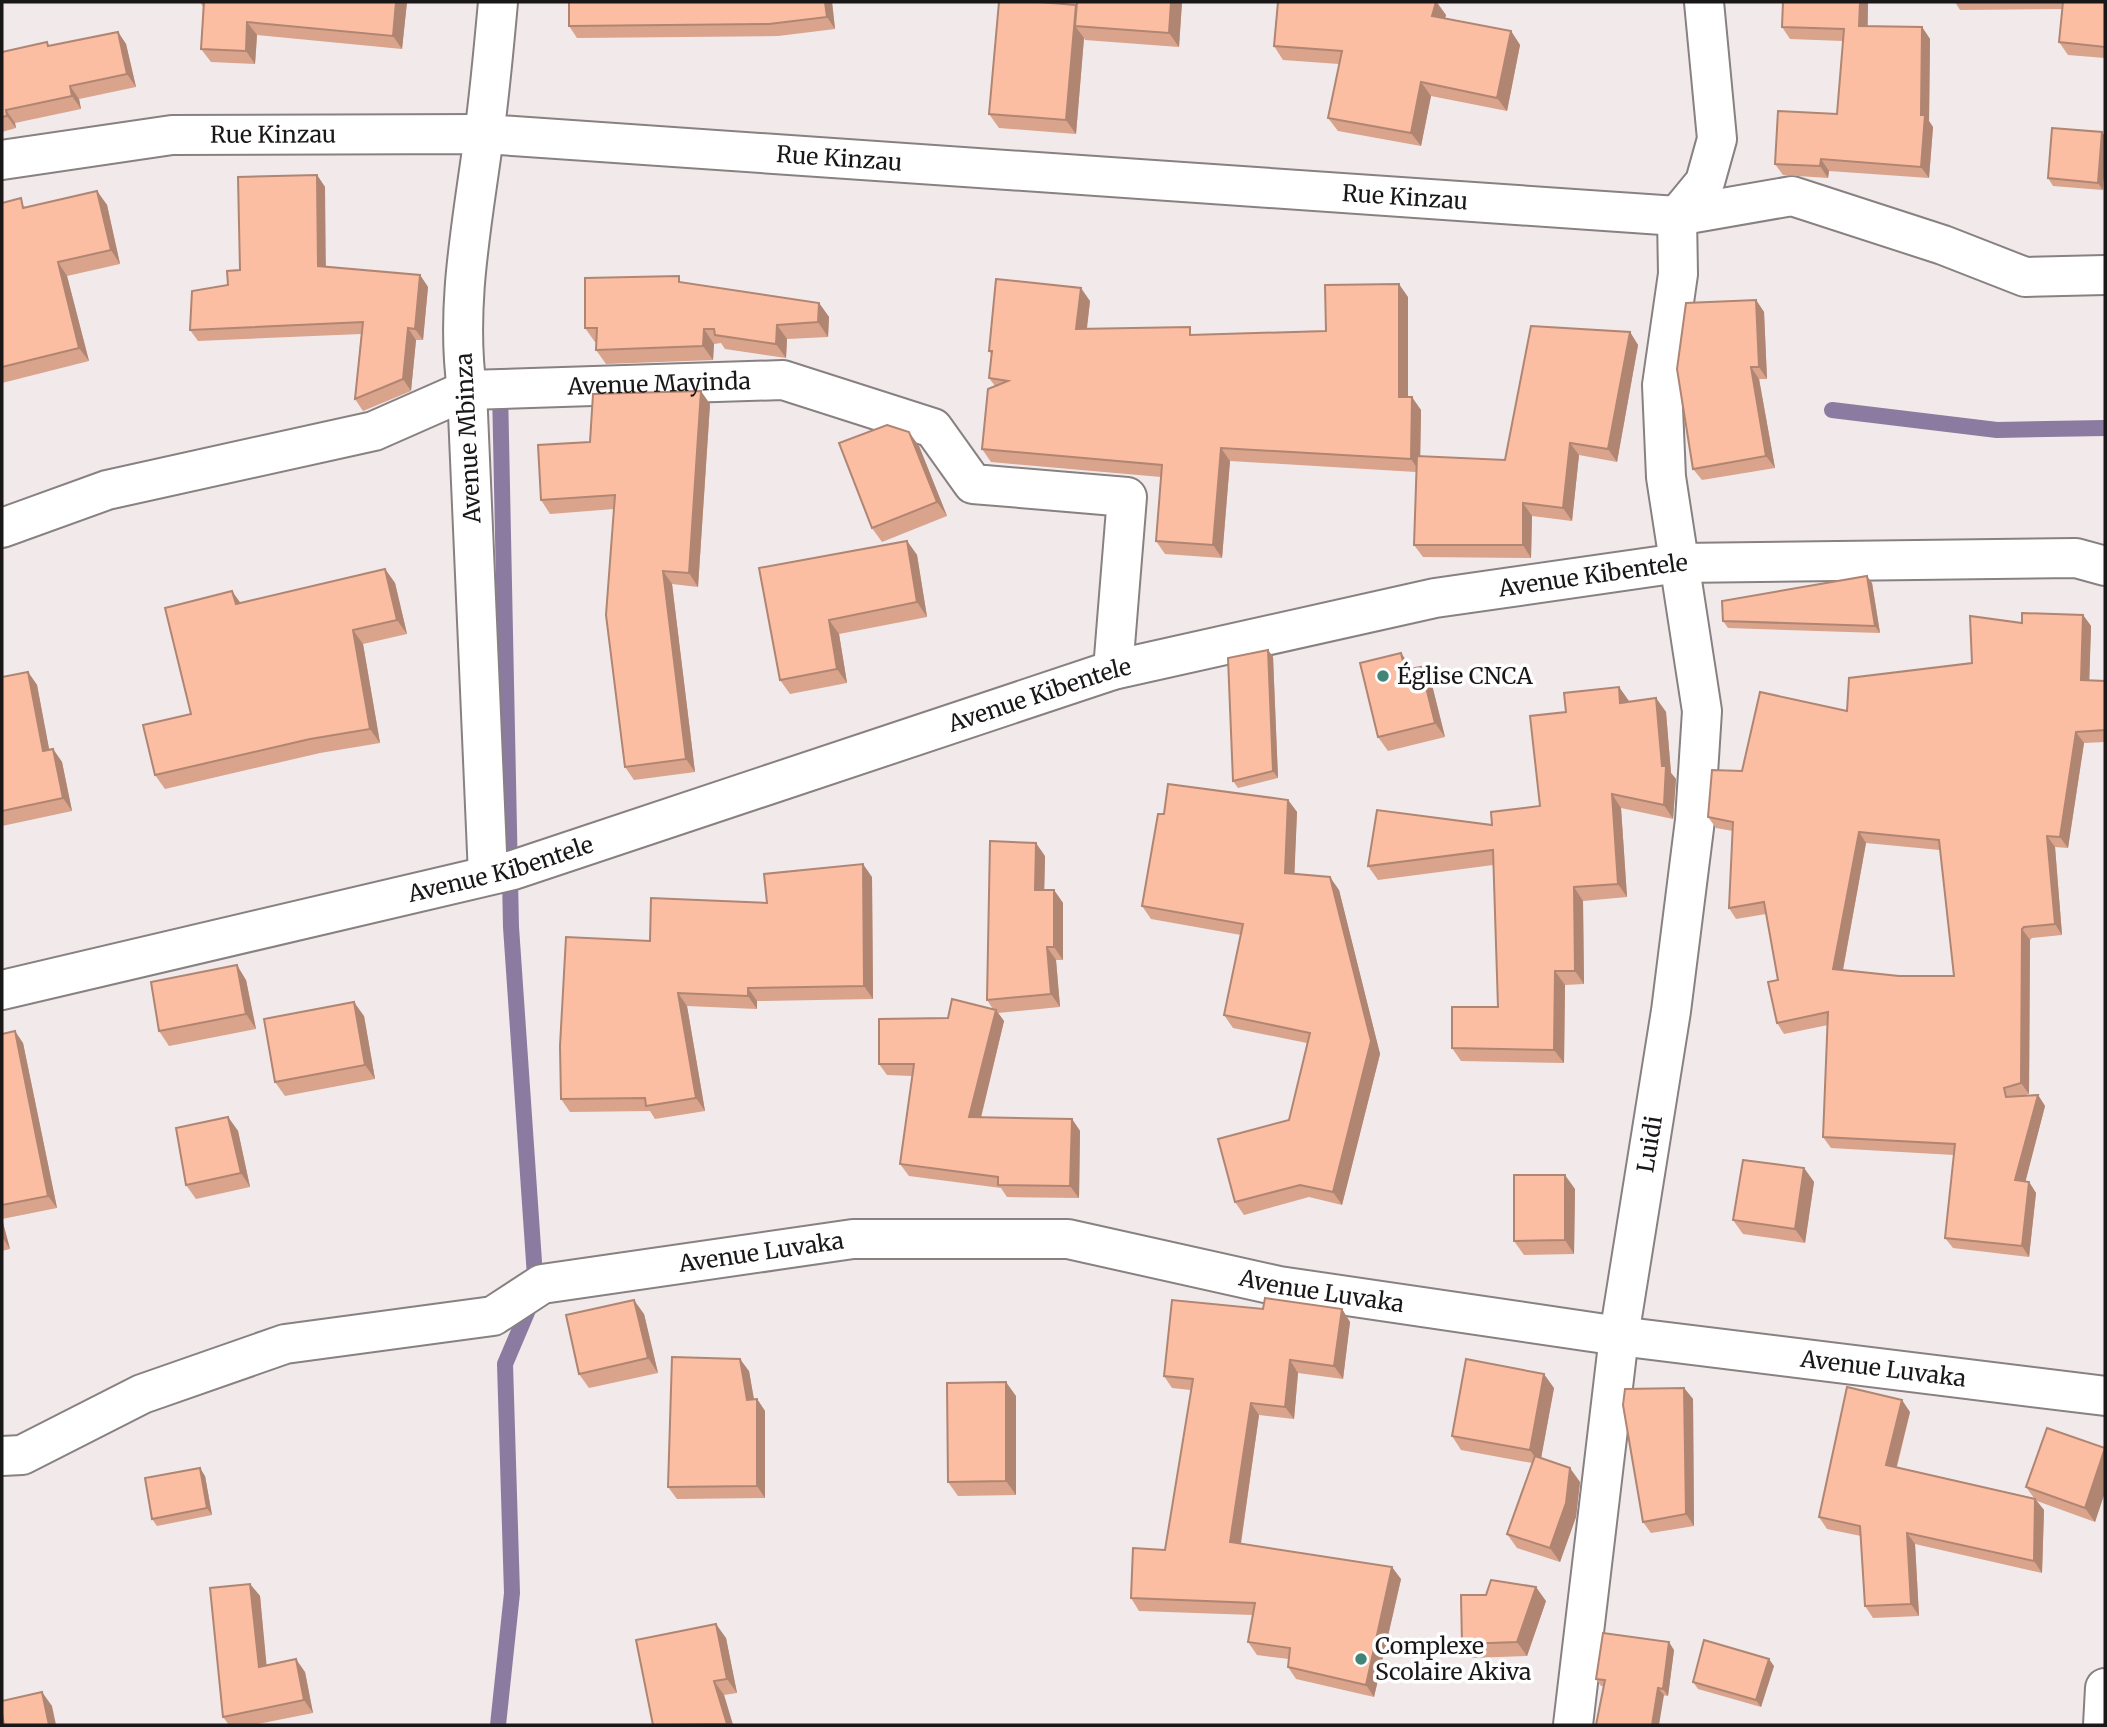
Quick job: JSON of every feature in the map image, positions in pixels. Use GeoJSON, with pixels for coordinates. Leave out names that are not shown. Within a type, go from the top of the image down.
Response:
{"type":"FeatureCollection","features":[{"type":"Feature","properties":{"kind":"street","name":"Avenue Mbinza"},"geometry":{"type":"LineString","coordinates":[[480,877],[467,390],[462,355],[466,263],[484,134],[498,2]]}},
{"type":"Feature","properties":{"kind":"street"},"geometry":{"type":"LineString","coordinates":[[1677,216],[1705,182],[1717,139],[1704,2]]}},
{"type":"Feature","properties":{"kind":"street","name":"Rue Kinzau"},"geometry":{"type":"LineString","coordinates":[[2,160],[172,135],[484,134],[1677,216],[1792,196],[1943,245],[2025,277],[2105,275]]}},
{"type":"Feature","properties":{"kind":"street","name":"Luidi"},"geometry":{"type":"LineString","coordinates":[[1573,1725],[1619,1336],[1671,1011],[1695,820],[1702,711],[1666,477],[1662,385],[1678,274],[1677,216]]}},
{"type":"Feature","properties":{"kind":"street","name":"Avenue Mayinda"},"geometry":{"type":"LineString","coordinates":[[2,528],[107,489],[374,431],[467,390],[783,380],[933,428],[972,484],[1126,497],[1114,670]]}},
{"type":"Feature","properties":{"kind":"street","name":"Avenue Kibentele"},"geometry":{"type":"LineString","coordinates":[[2,990],[526,866],[1114,670],[1435,598],[1679,563],[2076,558],[2105,566]]}},
{"type":"Feature","properties":{"kind":"street","name":"Avenue Luvaka"},"geometry":{"type":"LineString","coordinates":[[2,1456],[22,1455],[142,1394],[285,1344],[493,1316],[542,1284],[853,1239],[1068,1239],[1279,1286],[1619,1336],[2105,1396]]}},
{"type":"Feature","properties":{"kind":"street"},"geometry":{"type":"LineString","coordinates":[[2103,1725],[2105,1688]]}},
{"type":"Feature","properties":{"kind":"building"},"geometry":{"type":"Polygon","coordinates":[[[204,2],[396,2],[393,36],[247,22],[246,51],[201,49],[204,2]]]}},
{"type":"Feature","properties":{"kind":"building"},"geometry":{"type":"Polygon","coordinates":[[[569,2],[825,2],[827,17],[769,24],[569,26],[569,2]]]}},
{"type":"Feature","properties":{"kind":"building"},"geometry":{"type":"Polygon","coordinates":[[[999,2],[1076,5],[1066,120],[989,114],[999,2]]]}},
{"type":"Feature","properties":{"kind":"building"},"geometry":{"type":"Polygon","coordinates":[[[1077,2],[1171,2],[1169,33],[1075,26],[1077,2]]]}},
{"type":"Feature","properties":{"kind":"building"},"geometry":{"type":"Polygon","coordinates":[[[1278,2],[1436,2],[1432,16],[1511,31],[1497,98],[1421,82],[1411,133],[1328,118],[1342,51],[1274,46],[1278,2]]]}},
{"type":"Feature","properties":{"kind":"building"},"geometry":{"type":"Polygon","coordinates":[[[1783,2],[1860,2],[1859,26],[1922,27],[1921,115],[1925,115],[1921,167],[1821,159],[1820,166],[1775,164],[1778,111],[1837,114],[1844,29],[1782,27],[1783,2]]]}},
{"type":"Feature","properties":{"kind":"building"},"geometry":{"type":"Polygon","coordinates":[[[2063,2],[2105,2],[2105,47],[2059,42],[2063,2]]]}},
{"type":"Feature","properties":{"kind":"building"},"geometry":{"type":"Polygon","coordinates":[[[118,32],[127,74],[70,86],[72,96],[6,110],[7,116],[2,117],[2,52],[47,42],[48,46],[118,32]]]}},
{"type":"Feature","properties":{"kind":"building"},"geometry":{"type":"Polygon","coordinates":[[[2052,128],[2102,132],[2098,183],[2048,178],[2052,128]]]}},
{"type":"Feature","properties":{"kind":"building"},"geometry":{"type":"Polygon","coordinates":[[[317,175],[318,266],[420,275],[415,329],[408,328],[403,379],[355,399],[363,322],[190,330],[192,291],[228,285],[227,271],[240,270],[238,177],[317,175]]]}},
{"type":"Feature","properties":{"kind":"building"},"geometry":{"type":"Polygon","coordinates":[[[97,191],[111,250],[58,262],[79,348],[2,367],[2,203],[21,198],[23,208],[97,191]]]}},
{"type":"Feature","properties":{"kind":"building"},"geometry":{"type":"Polygon","coordinates":[[[679,276],[679,282],[819,303],[818,322],[777,325],[776,344],[715,335],[714,329],[704,329],[703,346],[596,350],[597,328],[585,328],[585,278],[679,276]]]}},
{"type":"Feature","properties":{"kind":"building"},"geometry":{"type":"Polygon","coordinates":[[[996,279],[1081,288],[1076,329],[1190,327],[1190,335],[1326,331],[1325,285],[1399,284],[1399,397],[1412,397],[1411,459],[1221,448],[1213,545],[1156,541],[1162,465],[982,449],[988,389],[1008,381],[989,378],[996,279]]]}},
{"type":"Feature","properties":{"kind":"building"},"geometry":{"type":"Polygon","coordinates":[[[1756,300],[1759,367],[1751,367],[1766,456],[1693,469],[1677,369],[1686,303],[1756,300]]]}},
{"type":"Feature","properties":{"kind":"building"},"geometry":{"type":"Polygon","coordinates":[[[1531,326],[1630,332],[1608,449],[1570,443],[1563,508],[1523,503],[1523,545],[1414,545],[1417,456],[1505,460],[1531,326]]]}},
{"type":"Feature","properties":{"kind":"building"},"geometry":{"type":"Polygon","coordinates":[[[701,391],[689,573],[663,571],[686,759],[625,767],[606,615],[615,495],[541,500],[538,445],[590,442],[593,394],[701,391]]]}},
{"type":"Feature","properties":{"kind":"building"},"geometry":{"type":"Polygon","coordinates":[[[887,425],[909,432],[937,502],[872,528],[839,443],[887,425]]]}},
{"type":"Feature","properties":{"kind":"building"},"geometry":{"type":"Polygon","coordinates":[[[907,541],[917,602],[829,620],[837,669],[780,680],[759,568],[907,541]]]}},
{"type":"Feature","properties":{"kind":"building"},"geometry":{"type":"Polygon","coordinates":[[[385,569],[397,620],[353,630],[370,729],[310,739],[155,775],[143,725],[191,714],[165,608],[232,591],[236,604],[385,569]]]}},
{"type":"Feature","properties":{"kind":"building"},"geometry":{"type":"Polygon","coordinates":[[[1867,576],[1875,626],[1723,621],[1722,601],[1867,576]]]}},
{"type":"Feature","properties":{"kind":"building"},"geometry":{"type":"Polygon","coordinates":[[[2022,613],[2083,615],[2081,680],[2105,681],[2105,730],[2076,732],[2060,837],[2047,836],[2055,924],[2022,929],[2021,1083],[2004,1088],[2006,1097],[2038,1095],[2015,1180],[2029,1182],[2022,1246],[1945,1238],[1955,1144],[1823,1137],[1828,1012],[1777,1023],[1768,982],[1778,980],[1764,902],[1729,908],[1733,822],[1708,817],[1712,770],[1742,771],[1760,692],[1847,711],[1849,678],[1972,663],[1970,616],[2022,623],[2022,613]],[[1859,832],[1833,969],[1899,976],[1954,976],[1939,840],[1859,832]]]}},
{"type":"Feature","properties":{"kind":"building"},"geometry":{"type":"Polygon","coordinates":[[[1268,650],[1273,771],[1233,781],[1228,658],[1268,650]]]}},
{"type":"Feature","properties":{"kind":"building"},"geometry":{"type":"Polygon","coordinates":[[[1401,653],[1405,670],[1421,667],[1435,723],[1378,737],[1360,663],[1401,653]]]}},
{"type":"Feature","properties":{"kind":"building"},"geometry":{"type":"Polygon","coordinates":[[[28,672],[43,751],[53,749],[63,798],[2,811],[2,677],[28,672]]]}},
{"type":"Feature","properties":{"kind":"building"},"geometry":{"type":"Polygon","coordinates":[[[1619,687],[1620,703],[1656,698],[1662,766],[1666,766],[1664,805],[1612,794],[1618,884],[1574,887],[1575,971],[1555,971],[1554,1050],[1452,1048],[1452,1007],[1498,1007],[1493,850],[1368,866],[1377,810],[1492,825],[1491,812],[1540,806],[1530,716],[1566,712],[1564,693],[1619,687]]]}},
{"type":"Feature","properties":{"kind":"building"},"geometry":{"type":"Polygon","coordinates":[[[1168,784],[1288,800],[1285,873],[1330,877],[1371,1041],[1333,1192],[1300,1185],[1235,1202],[1218,1139],[1289,1120],[1310,1033],[1224,1015],[1243,924],[1142,906],[1158,814],[1164,814],[1168,784]]]}},
{"type":"Feature","properties":{"kind":"building"},"geometry":{"type":"Polygon","coordinates":[[[990,841],[1036,843],[1035,890],[1054,890],[1054,947],[1047,947],[1051,994],[987,1000],[990,841]]]}},
{"type":"Feature","properties":{"kind":"building"},"geometry":{"type":"Polygon","coordinates":[[[863,864],[864,986],[748,988],[748,996],[678,993],[696,1098],[646,1106],[645,1098],[561,1099],[560,1046],[566,937],[650,941],[651,898],[767,903],[764,874],[863,864]]]}},
{"type":"Feature","properties":{"kind":"building"},"geometry":{"type":"Polygon","coordinates":[[[237,965],[246,1014],[159,1031],[151,982],[237,965]]]}},
{"type":"Feature","properties":{"kind":"building"},"geometry":{"type":"Polygon","coordinates":[[[952,999],[996,1010],[969,1117],[1072,1119],[1070,1186],[998,1185],[998,1177],[900,1164],[914,1064],[879,1064],[879,1019],[948,1018],[952,999]]]}},
{"type":"Feature","properties":{"kind":"building"},"geometry":{"type":"Polygon","coordinates":[[[354,1002],[365,1065],[275,1082],[264,1019],[354,1002]]]}},
{"type":"Feature","properties":{"kind":"building"},"geometry":{"type":"Polygon","coordinates":[[[15,1031],[48,1196],[2,1205],[2,1034],[15,1031]]]}},
{"type":"Feature","properties":{"kind":"building"},"geometry":{"type":"Polygon","coordinates":[[[228,1117],[241,1173],[186,1185],[176,1128],[228,1117]]]}},
{"type":"Feature","properties":{"kind":"building"},"geometry":{"type":"Polygon","coordinates":[[[1743,1160],[1804,1168],[1795,1229],[1733,1220],[1743,1160]]]}},
{"type":"Feature","properties":{"kind":"building"},"geometry":{"type":"Polygon","coordinates":[[[1514,1175],[1565,1175],[1565,1240],[1514,1241],[1514,1175]]]}},
{"type":"Feature","properties":{"kind":"building"},"geometry":{"type":"Polygon","coordinates":[[[1265,1298],[1342,1309],[1334,1366],[1290,1360],[1285,1407],[1251,1403],[1230,1542],[1392,1567],[1366,1685],[1288,1667],[1290,1648],[1248,1642],[1255,1603],[1131,1598],[1133,1548],[1165,1550],[1193,1379],[1164,1376],[1172,1300],[1263,1309],[1265,1298]]]}},
{"type":"Feature","properties":{"kind":"building"},"geometry":{"type":"Polygon","coordinates":[[[634,1300],[648,1358],[579,1374],[566,1315],[634,1300]]]}},
{"type":"Feature","properties":{"kind":"building"},"geometry":{"type":"Polygon","coordinates":[[[672,1357],[740,1359],[747,1400],[757,1399],[757,1486],[668,1487],[672,1357]]]}},
{"type":"Feature","properties":{"kind":"building"},"geometry":{"type":"Polygon","coordinates":[[[1466,1359],[1544,1374],[1530,1450],[1452,1436],[1466,1359]]]}},
{"type":"Feature","properties":{"kind":"building"},"geometry":{"type":"Polygon","coordinates":[[[1006,1382],[1006,1481],[948,1482],[947,1383],[1006,1382]]]}},
{"type":"Feature","properties":{"kind":"building"},"geometry":{"type":"Polygon","coordinates":[[[1847,1387],[1902,1400],[1886,1465],[2035,1499],[2034,1561],[1907,1533],[1911,1604],[1865,1606],[1860,1526],[1819,1517],[1847,1387]]]}},
{"type":"Feature","properties":{"kind":"building"},"geometry":{"type":"Polygon","coordinates":[[[1684,1388],[1686,1514],[1643,1522],[1623,1405],[1625,1389],[1684,1388]]]}},
{"type":"Feature","properties":{"kind":"building"},"geometry":{"type":"Polygon","coordinates":[[[2047,1428],[2105,1448],[2085,1508],[2026,1487],[2047,1428]]]}},
{"type":"Feature","properties":{"kind":"building"},"geometry":{"type":"Polygon","coordinates":[[[1535,1456],[1570,1468],[1566,1503],[1550,1548],[1507,1534],[1535,1456]]]}},
{"type":"Feature","properties":{"kind":"building"},"geometry":{"type":"Polygon","coordinates":[[[200,1468],[207,1508],[152,1519],[145,1478],[200,1468]]]}},
{"type":"Feature","properties":{"kind":"building"},"geometry":{"type":"Polygon","coordinates":[[[1491,1580],[1536,1587],[1517,1642],[1462,1644],[1461,1595],[1486,1595],[1491,1580]]]}},
{"type":"Feature","properties":{"kind":"building"},"geometry":{"type":"Polygon","coordinates":[[[250,1584],[259,1667],[296,1659],[304,1700],[223,1717],[210,1588],[250,1584]]]}},
{"type":"Feature","properties":{"kind":"building"},"geometry":{"type":"Polygon","coordinates":[[[716,1624],[727,1679],[714,1681],[727,1724],[653,1725],[636,1640],[716,1624]]]}},
{"type":"Feature","properties":{"kind":"building"},"geometry":{"type":"Polygon","coordinates":[[[1603,1633],[1669,1642],[1663,1689],[1658,1688],[1652,1725],[1596,1725],[1605,1680],[1596,1679],[1603,1633]]]}},
{"type":"Feature","properties":{"kind":"building"},"geometry":{"type":"Polygon","coordinates":[[[1704,1640],[1769,1659],[1756,1700],[1693,1682],[1704,1640]]]}},
{"type":"Feature","properties":{"kind":"building"},"geometry":{"type":"Polygon","coordinates":[[[42,1692],[49,1725],[4,1725],[2,1701],[42,1692]]]}},
{"type":"Feature","properties":{"kind":"waterway"},"geometry":{"type":"LineString","coordinates":[[498,1725],[512,1593],[505,1364],[536,1291],[511,927],[500,389]]}},
{"type":"Feature","properties":{"kind":"waterway"},"geometry":{"type":"LineString","coordinates":[[1832,410],[1997,430],[2105,428]]}},
{"type":"Feature","properties":{"kind":"place","name":"Église CNCA"},"geometry":{"type":"Point","coordinates":[1383,676]}},
{"type":"Feature","properties":{"kind":"place","name":"Complexe Scolaire Akiva"},"geometry":{"type":"Point","coordinates":[1361,1659]}}]}
